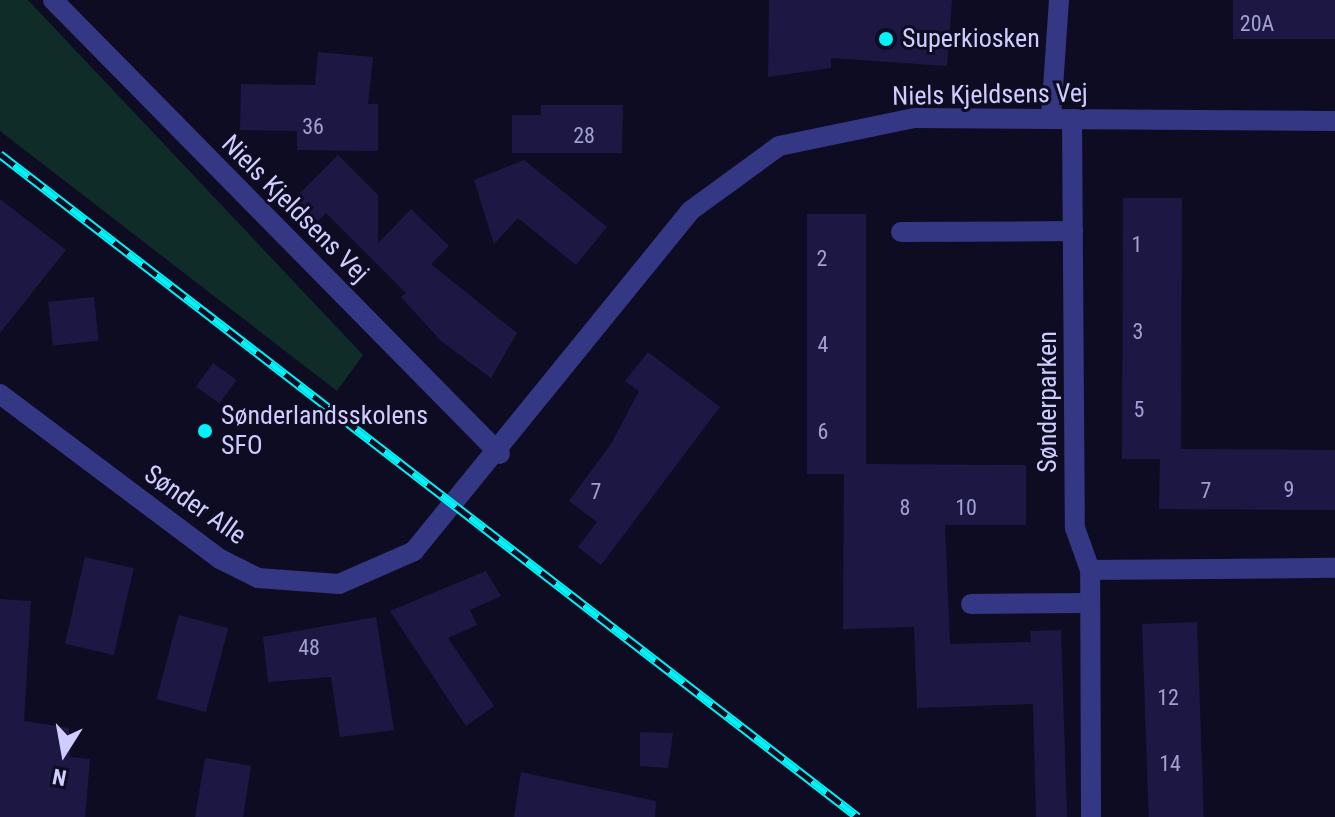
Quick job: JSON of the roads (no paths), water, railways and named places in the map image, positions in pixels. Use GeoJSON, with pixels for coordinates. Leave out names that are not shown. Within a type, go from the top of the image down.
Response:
{"type":"FeatureCollection","features":[{"type":"Feature","properties":{"kind":"street","name":"Niels Kjeldsens Vej"},"geometry":{"type":"LineString","coordinates":[[53,0],[500,454]]}},
{"type":"Feature","properties":{"kind":"street"},"geometry":{"type":"LineString","coordinates":[[1051,117],[1059,0]]}},
{"type":"Feature","properties":{"kind":"street","name":"Niels Kjeldsens Vej"},"geometry":{"type":"LineString","coordinates":[[456,507],[690,211],[733,174],[779,146],[841,129],[914,118],[1335,121]]}},
{"type":"Feature","properties":{"kind":"street","name":"Sønderparken"},"geometry":{"type":"LineString","coordinates":[[1072,119],[1075,528],[1090,570],[1091,817]]}},
{"type":"Feature","properties":{"kind":"street"},"geometry":{"type":"LineString","coordinates":[[901,232],[1073,231]]}},
{"type":"Feature","properties":{"kind":"street","name":"Sønder Alle"},"geometry":{"type":"LineString","coordinates":[[0,394],[220,559],[258,578],[339,584],[379,572],[414,551],[456,507]]}},
{"type":"Feature","properties":{"kind":"street"},"geometry":{"type":"LineString","coordinates":[[1090,570],[1335,568]]}},
{"type":"Feature","properties":{"kind":"street"},"geometry":{"type":"LineString","coordinates":[[971,604],[1090,603]]}},
{"type":"Feature","properties":{"kind":"railway"},"geometry":{"type":"LineString","coordinates":[[0,154],[858,817]]}},
{"type":"Feature","properties":{"kind":"place","name":"Superkiosken"},"geometry":{"type":"Point","coordinates":[886,39]}},
{"type":"Feature","properties":{"kind":"place","name":"Sønderlandsskolens SFO"},"geometry":{"type":"Point","coordinates":[205,431]}}]}
